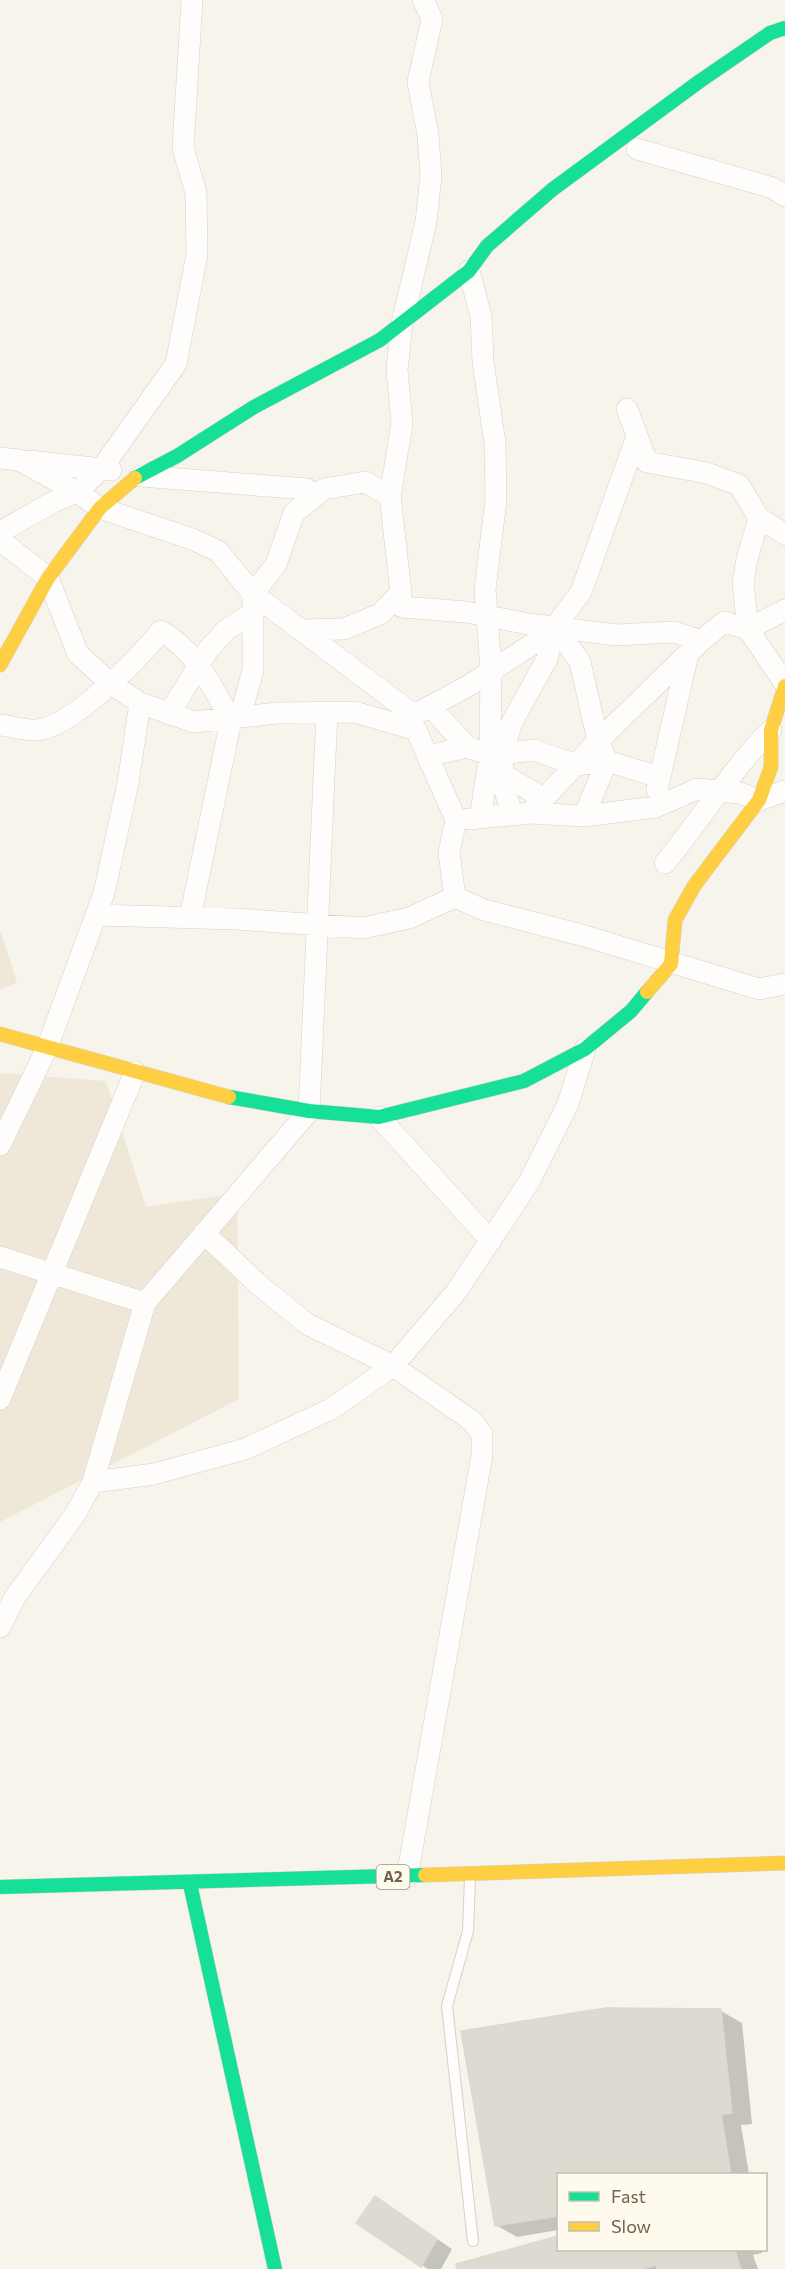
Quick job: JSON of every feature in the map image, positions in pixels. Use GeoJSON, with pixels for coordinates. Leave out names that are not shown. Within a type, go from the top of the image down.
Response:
{"type":"FeatureCollection","features":[{"type":"Feature","properties":{"kind":"main road"},"geometry":{"type":"LineString","coordinates":[[0,665],[48,578],[100,508],[139,476],[177,456],[254,407],[380,340],[469,271],[487,246],[553,189],[700,81],[770,33],[785,28]]}},
{"type":"Feature","properties":{"kind":"main road"},"geometry":{"type":"LineString","coordinates":[[0,1034],[239,1100],[309,1112],[379,1117],[524,1081],[585,1049],[631,1011],[671,964],[675,920],[679,912],[694,886],[726,847],[759,800],[771,767],[771,730],[785,685]]}},
{"type":"Feature","properties":{"kind":"main road","name":"A2"},"geometry":{"type":"LineString","coordinates":[[0,1887],[190,1884],[785,1863]]}},
{"type":"Feature","properties":{"kind":"main road"},"geometry":{"type":"LineString","coordinates":[[190,1884],[276,2269]]}},
{"type":"Feature","properties":{"kind":"street"},"geometry":{"type":"LineString","coordinates":[[0,532],[52,502],[77,492],[102,468],[176,364],[197,254],[196,193],[183,148],[192,0]]}},
{"type":"Feature","properties":{"kind":"street"},"geometry":{"type":"LineString","coordinates":[[302,630],[344,629],[380,614],[401,593],[390,496],[402,424],[397,369],[402,323],[426,222],[431,176],[428,135],[418,82],[432,19],[423,0]]}},
{"type":"Feature","properties":{"kind":"street"},"geometry":{"type":"LineString","coordinates":[[637,149],[773,188],[785,196]]}},
{"type":"Feature","properties":{"kind":"street"},"geometry":{"type":"LineString","coordinates":[[469,271],[481,316],[483,362],[495,443],[496,500],[484,589],[498,761],[528,808]]}},
{"type":"Feature","properties":{"kind":"street"},"geometry":{"type":"LineString","coordinates":[[627,409],[647,462],[707,473],[739,484],[759,518],[785,534]]}},
{"type":"Feature","properties":{"kind":"street"},"geometry":{"type":"LineString","coordinates":[[10,459],[77,492],[100,508],[192,539],[218,551],[253,603],[302,630],[414,715],[468,686],[551,632],[581,592],[637,436]]}},
{"type":"Feature","properties":{"kind":"street"},"geometry":{"type":"LineString","coordinates":[[10,459],[102,468],[139,476],[306,489]]}},
{"type":"Feature","properties":{"kind":"street"},"geometry":{"type":"LineString","coordinates":[[169,714],[208,650],[253,603],[276,564],[294,513],[324,489],[365,482],[390,496]]}},
{"type":"Feature","properties":{"kind":"street"},"geometry":{"type":"LineString","coordinates":[[759,518],[747,559],[743,584],[748,628],[785,685]]}},
{"type":"Feature","properties":{"kind":"street"},"geometry":{"type":"LineString","coordinates":[[0,540],[48,578],[78,654],[110,682],[140,703],[194,723],[278,713],[355,712],[416,730],[456,820],[449,852],[454,897]]}},
{"type":"Feature","properties":{"kind":"street"},"geometry":{"type":"LineString","coordinates":[[244,703],[253,670],[253,603]]}},
{"type":"Feature","properties":{"kind":"street"},"geometry":{"type":"LineString","coordinates":[[402,607],[466,612],[487,618],[616,635],[674,632],[695,647]]}},
{"type":"Feature","properties":{"kind":"street"},"geometry":{"type":"LineString","coordinates":[[528,808],[576,765],[695,647],[724,622],[748,628],[785,610]]}},
{"type":"Feature","properties":{"kind":"street"},"geometry":{"type":"LineString","coordinates":[[555,626],[580,662],[598,741],[607,761],[584,816]]}},
{"type":"Feature","properties":{"kind":"street"},"geometry":{"type":"LineString","coordinates":[[480,818],[512,722],[547,658],[555,626]]}},
{"type":"Feature","properties":{"kind":"street"},"geometry":{"type":"LineString","coordinates":[[0,725],[38,730],[71,716],[141,655],[161,631],[177,640],[200,666],[231,720],[190,918]]}},
{"type":"Feature","properties":{"kind":"street"},"geometry":{"type":"LineString","coordinates":[[656,807],[659,777],[695,647]]}},
{"type":"Feature","properties":{"kind":"street"},"geometry":{"type":"LineString","coordinates":[[0,1145],[47,1048],[104,893],[128,783],[140,703]]}},
{"type":"Feature","properties":{"kind":"street"},"geometry":{"type":"LineString","coordinates":[[430,706],[467,747],[498,761],[528,808]]}},
{"type":"Feature","properties":{"kind":"street"},"geometry":{"type":"LineString","coordinates":[[0,1626],[15,1597],[74,1516],[93,1482],[145,1303],[309,1112],[327,712]]}},
{"type":"Feature","properties":{"kind":"street"},"geometry":{"type":"LineString","coordinates":[[665,863],[703,817],[718,791],[771,730]]}},
{"type":"Feature","properties":{"kind":"street"},"geometry":{"type":"LineString","coordinates":[[428,756],[467,747]]}},
{"type":"Feature","properties":{"kind":"street"},"geometry":{"type":"LineString","coordinates":[[498,761],[534,750],[576,765],[607,761],[659,777]]}},
{"type":"Feature","properties":{"kind":"street"},"geometry":{"type":"LineString","coordinates":[[456,820],[480,818],[528,808],[584,816],[656,807],[697,789],[740,793],[759,800],[785,791]]}},
{"type":"Feature","properties":{"kind":"street"},"geometry":{"type":"LineString","coordinates":[[96,915],[363,928],[408,918],[454,897],[484,910],[585,936],[759,989],[785,984]]}},
{"type":"Feature","properties":{"kind":"street"},"geometry":{"type":"LineString","coordinates":[[93,1482],[154,1474],[245,1449],[331,1409],[393,1366],[456,1292],[529,1182],[568,1104],[585,1049]]}},
{"type":"Feature","properties":{"kind":"street"},"geometry":{"type":"LineString","coordinates":[[0,1399],[135,1072]]}},
{"type":"Feature","properties":{"kind":"street"},"geometry":{"type":"LineString","coordinates":[[379,1117],[490,1241]]}},
{"type":"Feature","properties":{"kind":"street"},"geometry":{"type":"LineString","coordinates":[[204,1233],[259,1285],[307,1324],[393,1366],[472,1421],[482,1434],[482,1455],[407,1877]]}},
{"type":"Feature","properties":{"kind":"street"},"geometry":{"type":"LineString","coordinates":[[0,1257],[145,1303]]}},
{"type":"Feature","properties":{"kind":"lane"},"geometry":{"type":"LineString","coordinates":[[470,1875],[468,1931],[447,2006],[473,2241]]}},
{"type":"Feature","properties":{"kind":"shaded area"},"geometry":{"type":"Polygon","coordinates":[[[0,929],[17,983],[0,990],[0,929]]]}},
{"type":"Feature","properties":{"kind":"shaded area"},"geometry":{"type":"Polygon","coordinates":[[[0,1073],[106,1081],[146,1207],[237,1193],[239,1399],[0,1522],[0,1073]]]}},
{"type":"Feature","properties":{"kind":"building"},"geometry":{"type":"Polygon","coordinates":[[[606,2008],[721,2009],[732,2113],[721,2114],[731,2173],[557,2173],[557,2216],[495,2226],[461,2031],[606,2008]]]}},
{"type":"Feature","properties":{"kind":"building"},"geometry":{"type":"Polygon","coordinates":[[[375,2196],[437,2239],[421,2267],[356,2223],[375,2196]]]}},
{"type":"Feature","properties":{"kind":"building"},"geometry":{"type":"Polygon","coordinates":[[[557,2236],[557,2251],[735,2251],[741,2269],[657,2269],[656,2265],[641,2269],[457,2269],[456,2264],[557,2236]]]}},
{"type":"Feature","properties":{"kind":"traffic: fast"},"geometry":{"type":"LineString","coordinates":[[135,478],[177,456],[254,407],[380,340],[469,271],[487,246],[553,189],[700,81],[770,33],[785,28]]}},
{"type":"Feature","properties":{"kind":"traffic: fast"},"geometry":{"type":"LineString","coordinates":[[229,1097],[309,1111],[379,1117],[524,1081],[585,1049],[631,1011],[647,992]]}},
{"type":"Feature","properties":{"kind":"traffic: fast"},"geometry":{"type":"LineString","coordinates":[[0,1887],[425,1875]]}},
{"type":"Feature","properties":{"kind":"traffic: fast"},"geometry":{"type":"LineString","coordinates":[[190,1884],[275,2269]]}},
{"type":"Feature","properties":{"kind":"traffic: slow"},"geometry":{"type":"LineString","coordinates":[[0,665],[48,578],[100,508],[135,478]]}},
{"type":"Feature","properties":{"kind":"traffic: slow"},"geometry":{"type":"LineString","coordinates":[[647,992],[671,964],[675,920],[694,886],[759,800],[771,767],[771,730],[785,686]]}},
{"type":"Feature","properties":{"kind":"traffic: slow"},"geometry":{"type":"LineString","coordinates":[[0,1034],[229,1097]]}},
{"type":"Feature","properties":{"kind":"traffic: slow"},"geometry":{"type":"LineString","coordinates":[[425,1875],[785,1863]]}}]}
